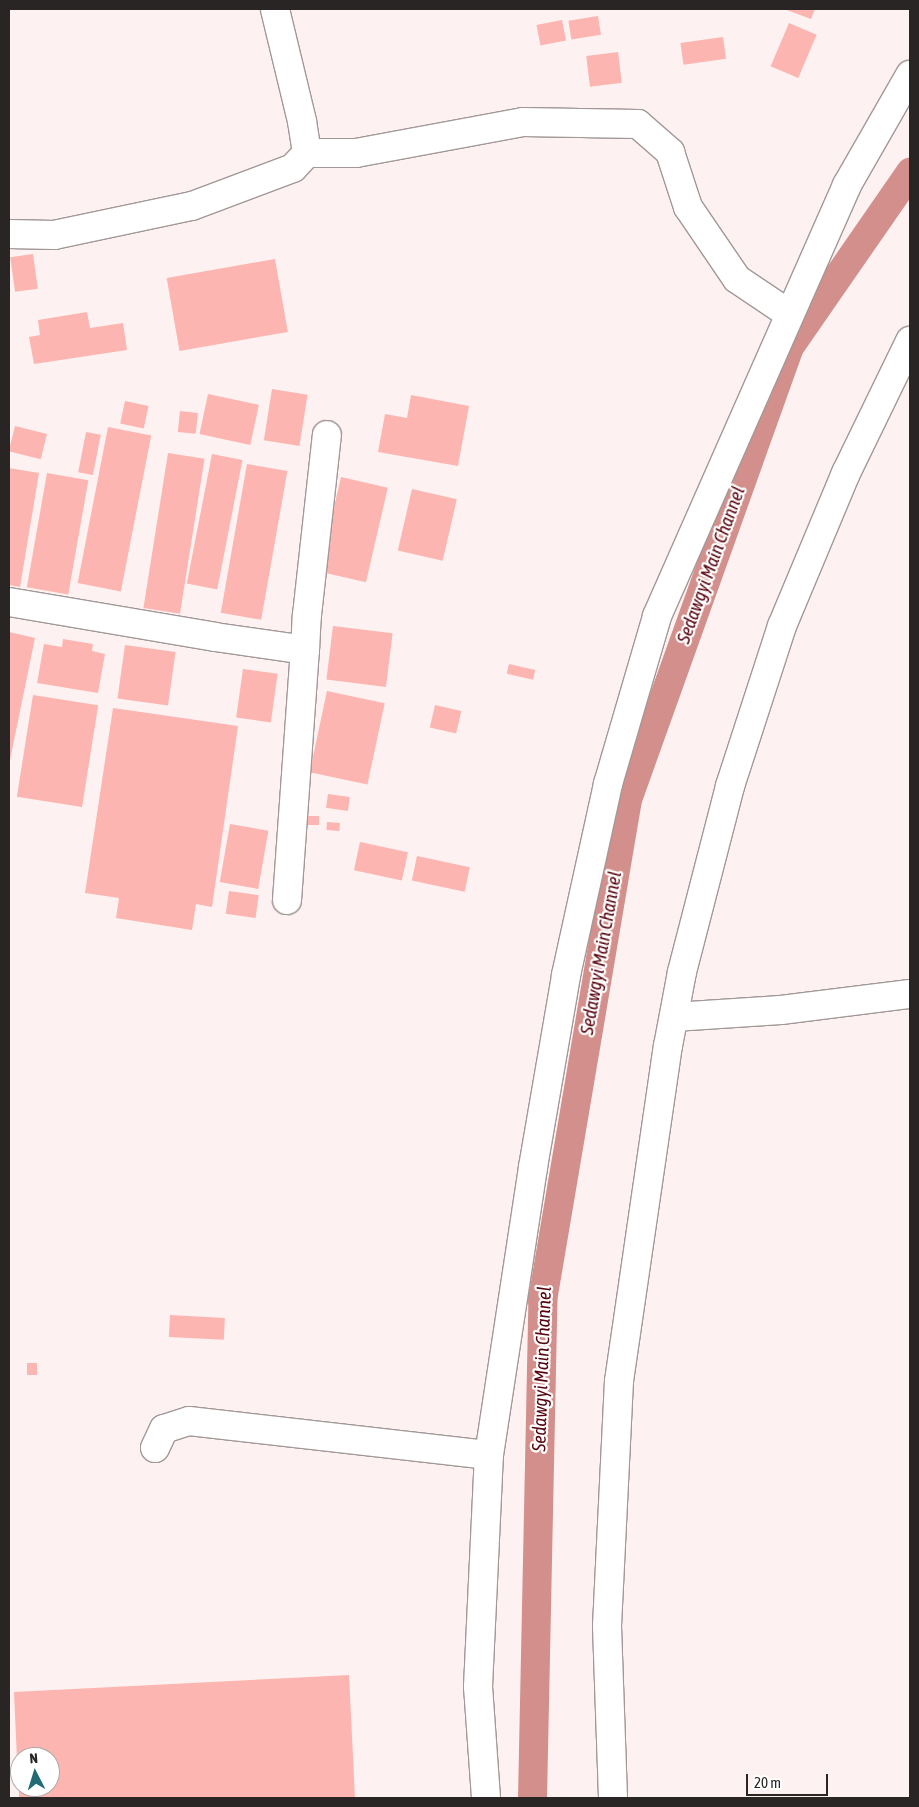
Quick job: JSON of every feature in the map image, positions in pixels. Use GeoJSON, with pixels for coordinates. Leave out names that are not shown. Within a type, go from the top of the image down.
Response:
{"type":"FeatureCollection","features":[{"type":"Feature","properties":{"kind":"street"},"geometry":{"type":"LineString","coordinates":[[275,9],[307,153]]}},
{"type":"Feature","properties":{"kind":"street"},"geometry":{"type":"LineString","coordinates":[[486,1798],[478,1687],[489,1456],[546,1090],[566,976],[608,784],[657,616],[846,185],[910,75]]}},
{"type":"Feature","properties":{"kind":"street"},"geometry":{"type":"LineString","coordinates":[[9,234],[54,235],[192,206],[293,168],[307,153],[356,153],[523,122],[638,124],[670,152],[688,207],[737,279],[789,314]]}},
{"type":"Feature","properties":{"kind":"street"},"geometry":{"type":"LineString","coordinates":[[613,1798],[607,1626],[619,1381],[682,972],[730,786],[782,626],[846,473],[910,340]]}},
{"type":"Feature","properties":{"kind":"street"},"geometry":{"type":"LineString","coordinates":[[287,900],[307,615],[327,435]]}},
{"type":"Feature","properties":{"kind":"street"},"geometry":{"type":"LineString","coordinates":[[9,602],[214,638],[305,650]]}},
{"type":"Feature","properties":{"kind":"street"},"geometry":{"type":"LineString","coordinates":[[674,1017],[781,1010],[910,994]]}},
{"type":"Feature","properties":{"kind":"street"},"geometry":{"type":"LineString","coordinates":[[156,1448],[164,1429],[189,1421],[489,1456]]}},
{"type":"Feature","properties":{"kind":"building"},"geometry":{"type":"Polygon","coordinates":[[[784,9],[815,9],[811,19],[784,9]]]}},
{"type":"Feature","properties":{"kind":"building"},"geometry":{"type":"Polygon","coordinates":[[[598,16],[601,35],[571,39],[568,21],[598,16]]]}},
{"type":"Feature","properties":{"kind":"building"},"geometry":{"type":"Polygon","coordinates":[[[562,20],[566,41],[540,46],[536,25],[562,20]]]}},
{"type":"Feature","properties":{"kind":"building"},"geometry":{"type":"Polygon","coordinates":[[[789,23],[817,35],[798,78],[771,66],[789,23]]]}},
{"type":"Feature","properties":{"kind":"building"},"geometry":{"type":"Polygon","coordinates":[[[723,37],[726,59],[683,65],[680,43],[723,37]]]}},
{"type":"Feature","properties":{"kind":"building"},"geometry":{"type":"Polygon","coordinates":[[[618,52],[622,83],[590,87],[586,56],[618,52]]]}},
{"type":"Feature","properties":{"kind":"building"},"geometry":{"type":"Polygon","coordinates":[[[33,254],[38,289],[15,292],[10,257],[33,254]]]}},
{"type":"Feature","properties":{"kind":"building"},"geometry":{"type":"Polygon","coordinates":[[[275,259],[288,332],[180,351],[167,278],[275,259]]]}},
{"type":"Feature","properties":{"kind":"building"},"geometry":{"type":"Polygon","coordinates":[[[87,312],[90,328],[123,323],[127,350],[34,364],[29,337],[40,335],[38,320],[87,312]]]}},
{"type":"Feature","properties":{"kind":"building"},"geometry":{"type":"Polygon","coordinates":[[[272,389],[308,395],[299,446],[264,440],[272,389]]]}},
{"type":"Feature","properties":{"kind":"building"},"geometry":{"type":"Polygon","coordinates":[[[208,394],[259,405],[250,445],[199,434],[208,394]]]}},
{"type":"Feature","properties":{"kind":"building"},"geometry":{"type":"Polygon","coordinates":[[[411,395],[469,406],[458,466],[378,452],[385,414],[407,418],[411,395]]]}},
{"type":"Feature","properties":{"kind":"building"},"geometry":{"type":"Polygon","coordinates":[[[125,401],[148,406],[144,428],[120,423],[125,401]]]}},
{"type":"Feature","properties":{"kind":"building"},"geometry":{"type":"Polygon","coordinates":[[[180,411],[198,413],[196,434],[178,432],[180,411]]]}},
{"type":"Feature","properties":{"kind":"building"},"geometry":{"type":"Polygon","coordinates":[[[15,426],[47,434],[41,459],[9,451],[15,426]]]}},
{"type":"Feature","properties":{"kind":"building"},"geometry":{"type":"Polygon","coordinates":[[[108,427],[151,435],[121,591],[78,583],[108,427]]]}},
{"type":"Feature","properties":{"kind":"building"},"geometry":{"type":"Polygon","coordinates":[[[86,432],[101,435],[93,475],[78,472],[86,432]]]}},
{"type":"Feature","properties":{"kind":"building"},"geometry":{"type":"Polygon","coordinates":[[[168,453],[205,459],[180,614],[143,608],[168,453]]]}},
{"type":"Feature","properties":{"kind":"building"},"geometry":{"type":"Polygon","coordinates":[[[212,454],[242,460],[217,589],[187,584],[212,454]]]}},
{"type":"Feature","properties":{"kind":"building"},"geometry":{"type":"Polygon","coordinates":[[[247,464],[287,471],[261,620],[221,613],[247,464]]]}},
{"type":"Feature","properties":{"kind":"building"},"geometry":{"type":"Polygon","coordinates":[[[9,468],[39,473],[20,587],[9,585],[9,468]]]}},
{"type":"Feature","properties":{"kind":"building"},"geometry":{"type":"Polygon","coordinates":[[[47,473],[88,480],[68,595],[27,587],[47,473]]]}},
{"type":"Feature","properties":{"kind":"building"},"geometry":{"type":"Polygon","coordinates":[[[341,477],[388,488],[366,582],[319,572],[341,477]]]}},
{"type":"Feature","properties":{"kind":"building"},"geometry":{"type":"Polygon","coordinates":[[[412,489],[457,499],[443,561],[398,550],[412,489]]]}},
{"type":"Feature","properties":{"kind":"building"},"geometry":{"type":"Polygon","coordinates":[[[333,626],[393,633],[386,687],[326,680],[333,626]]]}},
{"type":"Feature","properties":{"kind":"building"},"geometry":{"type":"Polygon","coordinates":[[[9,632],[35,638],[10,760],[9,760],[9,632]]]}},
{"type":"Feature","properties":{"kind":"building"},"geometry":{"type":"Polygon","coordinates":[[[63,639],[93,644],[92,651],[105,654],[98,693],[37,683],[44,644],[62,647],[63,639]]]}},
{"type":"Feature","properties":{"kind":"building"},"geometry":{"type":"Polygon","coordinates":[[[125,645],[176,652],[168,706],[117,698],[125,645]]]}},
{"type":"Feature","properties":{"kind":"building"},"geometry":{"type":"Polygon","coordinates":[[[509,664],[535,670],[533,680],[507,674],[509,664]]]}},
{"type":"Feature","properties":{"kind":"building"},"geometry":{"type":"Polygon","coordinates":[[[243,669],[278,674],[271,722],[236,718],[243,669]]]}},
{"type":"Feature","properties":{"kind":"building"},"geometry":{"type":"Polygon","coordinates":[[[327,691],[385,703],[367,784],[310,772],[327,691]]]}},
{"type":"Feature","properties":{"kind":"building"},"geometry":{"type":"Polygon","coordinates":[[[33,695],[98,705],[82,807],[17,797],[33,695]]]}},
{"type":"Feature","properties":{"kind":"building"},"geometry":{"type":"Polygon","coordinates":[[[435,705],[461,711],[456,733],[430,727],[435,705]]]}},
{"type":"Feature","properties":{"kind":"building"},"geometry":{"type":"Polygon","coordinates":[[[113,708],[238,726],[212,907],[196,904],[192,930],[116,918],[119,898],[85,893],[113,708]]]}},
{"type":"Feature","properties":{"kind":"building"},"geometry":{"type":"Polygon","coordinates":[[[328,794],[350,797],[348,811],[326,808],[328,794]]]}},
{"type":"Feature","properties":{"kind":"building"},"geometry":{"type":"Polygon","coordinates":[[[300,816],[319,816],[319,825],[300,825],[300,816]]]}},
{"type":"Feature","properties":{"kind":"building"},"geometry":{"type":"Polygon","coordinates":[[[327,822],[340,823],[339,831],[326,830],[327,822]]]}},
{"type":"Feature","properties":{"kind":"building"},"geometry":{"type":"Polygon","coordinates":[[[230,824],[268,831],[258,889],[220,882],[230,824]]]}},
{"type":"Feature","properties":{"kind":"building"},"geometry":{"type":"Polygon","coordinates":[[[360,842],[408,852],[402,881],[354,870],[360,842]]]}},
{"type":"Feature","properties":{"kind":"building"},"geometry":{"type":"Polygon","coordinates":[[[417,856],[470,867],[465,892],[412,880],[417,856]]]}},
{"type":"Feature","properties":{"kind":"building"},"geometry":{"type":"Polygon","coordinates":[[[229,891],[259,895],[256,918],[226,914],[229,891]]]}},
{"type":"Feature","properties":{"kind":"building"},"geometry":{"type":"Polygon","coordinates":[[[170,1315],[225,1318],[224,1340],[169,1337],[170,1315]]]}},
{"type":"Feature","properties":{"kind":"building"},"geometry":{"type":"Polygon","coordinates":[[[27,1363],[37,1363],[37,1375],[27,1375],[27,1363]]]}},
{"type":"Feature","properties":{"kind":"building"},"geometry":{"type":"Polygon","coordinates":[[[349,1675],[355,1798],[19,1798],[60,1797],[60,1747],[16,1747],[14,1692],[349,1675]]]}},
{"type":"Feature","properties":{"kind":"waterway","name":"Sedawgyi Main Channel"},"geometry":{"type":"LineString","coordinates":[[532,1798],[542,1300],[627,799],[790,345],[910,172]]}}]}
